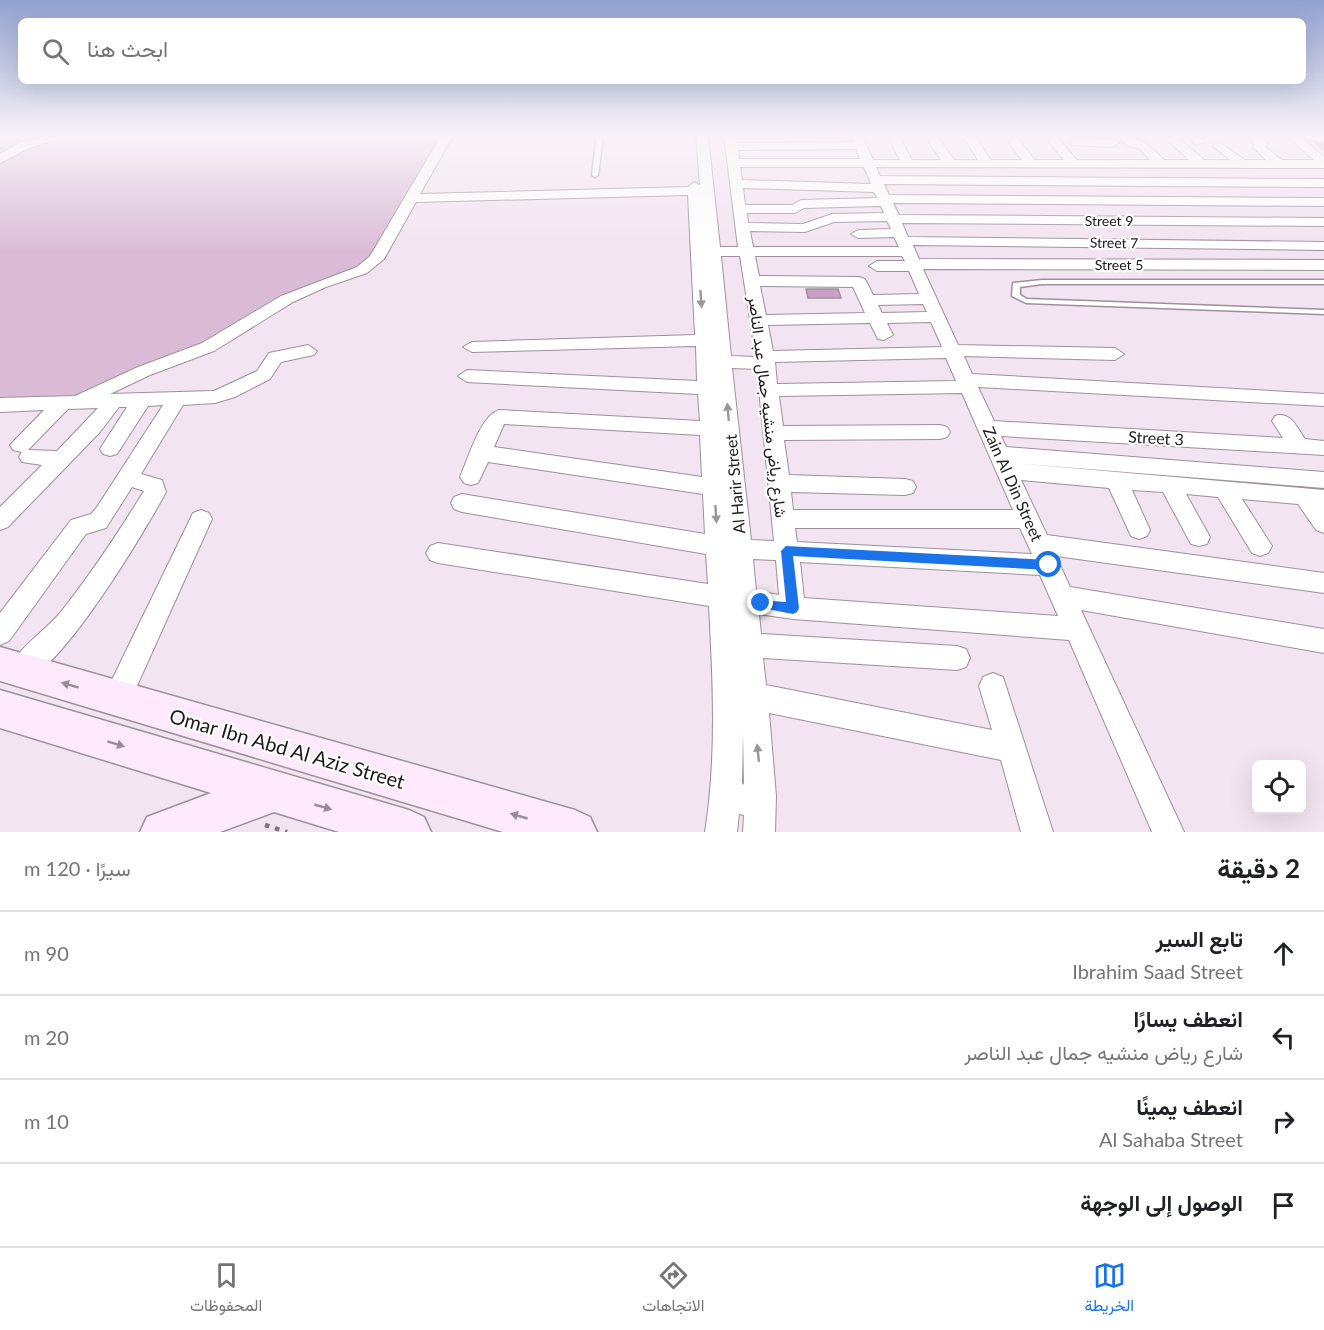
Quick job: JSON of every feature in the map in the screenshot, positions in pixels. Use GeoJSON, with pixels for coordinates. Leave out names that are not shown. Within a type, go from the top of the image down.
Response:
{"type":"FeatureCollection","features":[{"type":"Feature","properties":{"kind":"main road","name":"Omar Ibn Abd Al Aziz Street"},"geometry":{"type":"LineString","coordinates":[[11,668],[575,832]]}},
{"type":"Feature","properties":{"kind":"main road"},"geometry":{"type":"LineString","coordinates":[[0,709],[266,807],[409,832]]}},
{"type":"Feature","properties":{"kind":"main road"},"geometry":{"type":"LineString","coordinates":[[162,832],[266,807]]}},
{"type":"Feature","properties":{"kind":"street"},"geometry":{"type":"LineString","coordinates":[[62,459],[25,451],[70,403],[144,371],[208,347],[295,295],[369,267],[376,259],[425,175]]}},
{"type":"Feature","properties":{"kind":"street"},"geometry":{"type":"LineString","coordinates":[[412,198],[706,175]]}},
{"type":"Feature","properties":{"kind":"street","name":"Al Harir Street"},"geometry":{"type":"LineString","coordinates":[[717,175],[713,251],[723,362],[729,548],[733,598],[730,753],[721,832]]}},
{"type":"Feature","properties":{"kind":"street","name":"Al Harir Street"},"geometry":{"type":"LineString","coordinates":[[717,175],[704,340],[714,486],[729,548]]}},
{"type":"Feature","properties":{"kind":"street","name":"شارع رياض منشيه جمال عبد الناصر"},"geometry":{"type":"LineString","coordinates":[[717,175],[747,251],[766,360],[793,608]]}},
{"type":"Feature","properties":{"kind":"street"},"geometry":{"type":"LineString","coordinates":[[718,175],[805,228],[826,218],[889,207],[1109,182],[1324,183]]}},
{"type":"Feature","properties":{"kind":"street"},"geometry":{"type":"LineString","coordinates":[[719,175],[795,209],[801,204],[889,207],[1127,200],[1324,202]]}},
{"type":"Feature","properties":{"kind":"street"},"geometry":{"type":"LineString","coordinates":[[721,175],[889,207]]}},
{"type":"Feature","properties":{"kind":"street"},"geometry":{"type":"LineString","coordinates":[[721,175],[889,207]]}},
{"type":"Feature","properties":{"kind":"street"},"geometry":{"type":"LineString","coordinates":[[721,175],[889,207]]}},
{"type":"Feature","properties":{"kind":"street"},"geometry":{"type":"LineString","coordinates":[[877,266],[889,207],[902,175]]}},
{"type":"Feature","properties":{"kind":"street"},"geometry":{"type":"LineString","coordinates":[[1102,175],[1188,265]]}},
{"type":"Feature","properties":{"kind":"street"},"geometry":{"type":"LineString","coordinates":[[858,234],[889,207]]}},
{"type":"Feature","properties":{"kind":"street"},"geometry":{"type":"LineString","coordinates":[[713,251],[747,251],[889,207]]}},
{"type":"Feature","properties":{"kind":"street","name":"Street 9"},"geometry":{"type":"LineString","coordinates":[[889,207],[1146,221],[1324,222]]}},
{"type":"Feature","properties":{"kind":"street","name":"Street 7"},"geometry":{"type":"LineString","coordinates":[[889,207],[1168,244],[1324,246]]}},
{"type":"Feature","properties":{"kind":"street","name":"Street 5"},"geometry":{"type":"LineString","coordinates":[[889,207],[1188,265],[1324,266]]}},
{"type":"Feature","properties":{"kind":"street","name":"Zain Al Din Street"},"geometry":{"type":"LineString","coordinates":[[889,207],[1168,832]]}},
{"type":"Feature","properties":{"kind":"street"},"geometry":{"type":"LineString","coordinates":[[752,281],[858,282],[862,284],[884,335]]}},
{"type":"Feature","properties":{"kind":"street"},"geometry":{"type":"LineString","coordinates":[[869,300],[934,308]]}},
{"type":"Feature","properties":{"kind":"street"},"geometry":{"type":"LineString","coordinates":[[759,320],[877,318],[934,308]]}},
{"type":"Feature","properties":{"kind":"street"},"geometry":{"type":"LineString","coordinates":[[472,347],[704,340]]}},
{"type":"Feature","properties":{"kind":"street"},"geometry":{"type":"LineString","coordinates":[[506,378],[513,346]]}},
{"type":"Feature","properties":{"kind":"street"},"geometry":{"type":"LineString","coordinates":[[0,405],[112,403],[226,394],[236,390],[250,379],[264,375],[273,358],[308,351]]}},
{"type":"Feature","properties":{"kind":"street"},"geometry":{"type":"LineString","coordinates":[[723,362],[953,351],[1115,354]]}},
{"type":"Feature","properties":{"kind":"street"},"geometry":{"type":"LineString","coordinates":[[466,376],[707,388]]}},
{"type":"Feature","properties":{"kind":"street"},"geometry":{"type":"LineString","coordinates":[[769,390],[968,384],[1324,400]]}},
{"type":"Feature","properties":{"kind":"street"},"geometry":{"type":"LineString","coordinates":[[0,633],[78,527],[99,520],[129,478],[177,399]]}},
{"type":"Feature","properties":{"kind":"street"},"geometry":{"type":"LineString","coordinates":[[110,449],[141,401]]}},
{"type":"Feature","properties":{"kind":"street"},"geometry":{"type":"LineString","coordinates":[[2,517],[62,459],[112,403]]}},
{"type":"Feature","properties":{"kind":"street"},"geometry":{"type":"LineString","coordinates":[[471,477],[494,422],[499,417],[710,429]]}},
{"type":"Feature","properties":{"kind":"street"},"geometry":{"type":"LineString","coordinates":[[1282,421],[1299,446]]}},
{"type":"Feature","properties":{"kind":"street","name":"Street 3"},"geometry":{"type":"LineString","coordinates":[[988,428],[1324,448]]}},
{"type":"Feature","properties":{"kind":"street"},"geometry":{"type":"LineString","coordinates":[[774,433],[940,432]]}},
{"type":"Feature","properties":{"kind":"street"},"geometry":{"type":"LineString","coordinates":[[481,453],[714,486]]}},
{"type":"Feature","properties":{"kind":"street"},"geometry":{"type":"LineString","coordinates":[[1003,463],[1324,480]]}},
{"type":"Feature","properties":{"kind":"street"},"geometry":{"type":"LineString","coordinates":[[1003,463],[1117,481],[1315,498],[1324,524]]}},
{"type":"Feature","properties":{"kind":"street"},"geometry":{"type":"LineString","coordinates":[[11,668],[58,634],[93,590],[155,492],[154,486],[129,478]]}},
{"type":"Feature","properties":{"kind":"street"},"geometry":{"type":"LineString","coordinates":[[1117,481],[1139,530]]}},
{"type":"Feature","properties":{"kind":"street"},"geometry":{"type":"LineString","coordinates":[[779,483],[905,487]]}},
{"type":"Feature","properties":{"kind":"street"},"geometry":{"type":"LineString","coordinates":[[1170,485],[1199,537]]}},
{"type":"Feature","properties":{"kind":"street"},"geometry":{"type":"LineString","coordinates":[[1225,490],[1260,546]]}},
{"type":"Feature","properties":{"kind":"street"},"geometry":{"type":"LineString","coordinates":[[462,503],[729,548],[1044,555],[1324,583]]}},
{"type":"Feature","properties":{"kind":"street"},"geometry":{"type":"LineString","coordinates":[[117,699],[201,519]]}},
{"type":"Feature","properties":{"kind":"street"},"geometry":{"type":"LineString","coordinates":[[783,519],[1028,519]]}},
{"type":"Feature","properties":{"kind":"street"},"geometry":{"type":"LineString","coordinates":[[438,553],[793,608],[1078,629]]}},
{"type":"Feature","properties":{"kind":"street"},"geometry":{"type":"LineString","coordinates":[[1063,596],[1324,641]]}},
{"type":"Feature","properties":{"kind":"street","name":"Al Harir Street"},"geometry":{"type":"LineString","coordinates":[[733,598],[749,645],[761,796],[759,832]]}},
{"type":"Feature","properties":{"kind":"street"},"geometry":{"type":"LineString","coordinates":[[749,645],[957,658]]}},
{"type":"Feature","properties":{"kind":"street"},"geometry":{"type":"LineString","coordinates":[[993,686],[1037,832]]}},
{"type":"Feature","properties":{"kind":"street"},"geometry":{"type":"LineString","coordinates":[[753,696],[1011,748]]}},
{"type":"Feature","properties":{"kind":"street"},"geometry":{"type":"LineString","coordinates":[[727,788],[730,794],[740,800],[752,801],[761,796]]}},
{"type":"Feature","properties":{"kind":"lane"},"geometry":{"type":"LineString","coordinates":[[1324,282],[1042,282],[1016,285],[1017,296],[1026,301],[1324,312]]}},
{"type":"Feature","properties":{"kind":"path"},"geometry":{"type":"LineString","coordinates":[[266,807],[287,832]]}},
{"type":"Feature","properties":{"kind":"shaded area"},"geometry":{"type":"Polygon","coordinates":[[[0,175],[423,175],[365,269],[314,286],[176,366],[80,400],[0,404],[0,175]]]}},
{"type":"Feature","properties":{"kind":"building"},"geometry":{"type":"Polygon","coordinates":[[[806,289],[838,289],[841,298],[808,298],[806,289]]]}},
{"type":"Feature","properties":{"kind":"route"},"geometry":{"type":"LineString","coordinates":[[761,603],[793,608],[786,551],[1049,565]]}}]}
